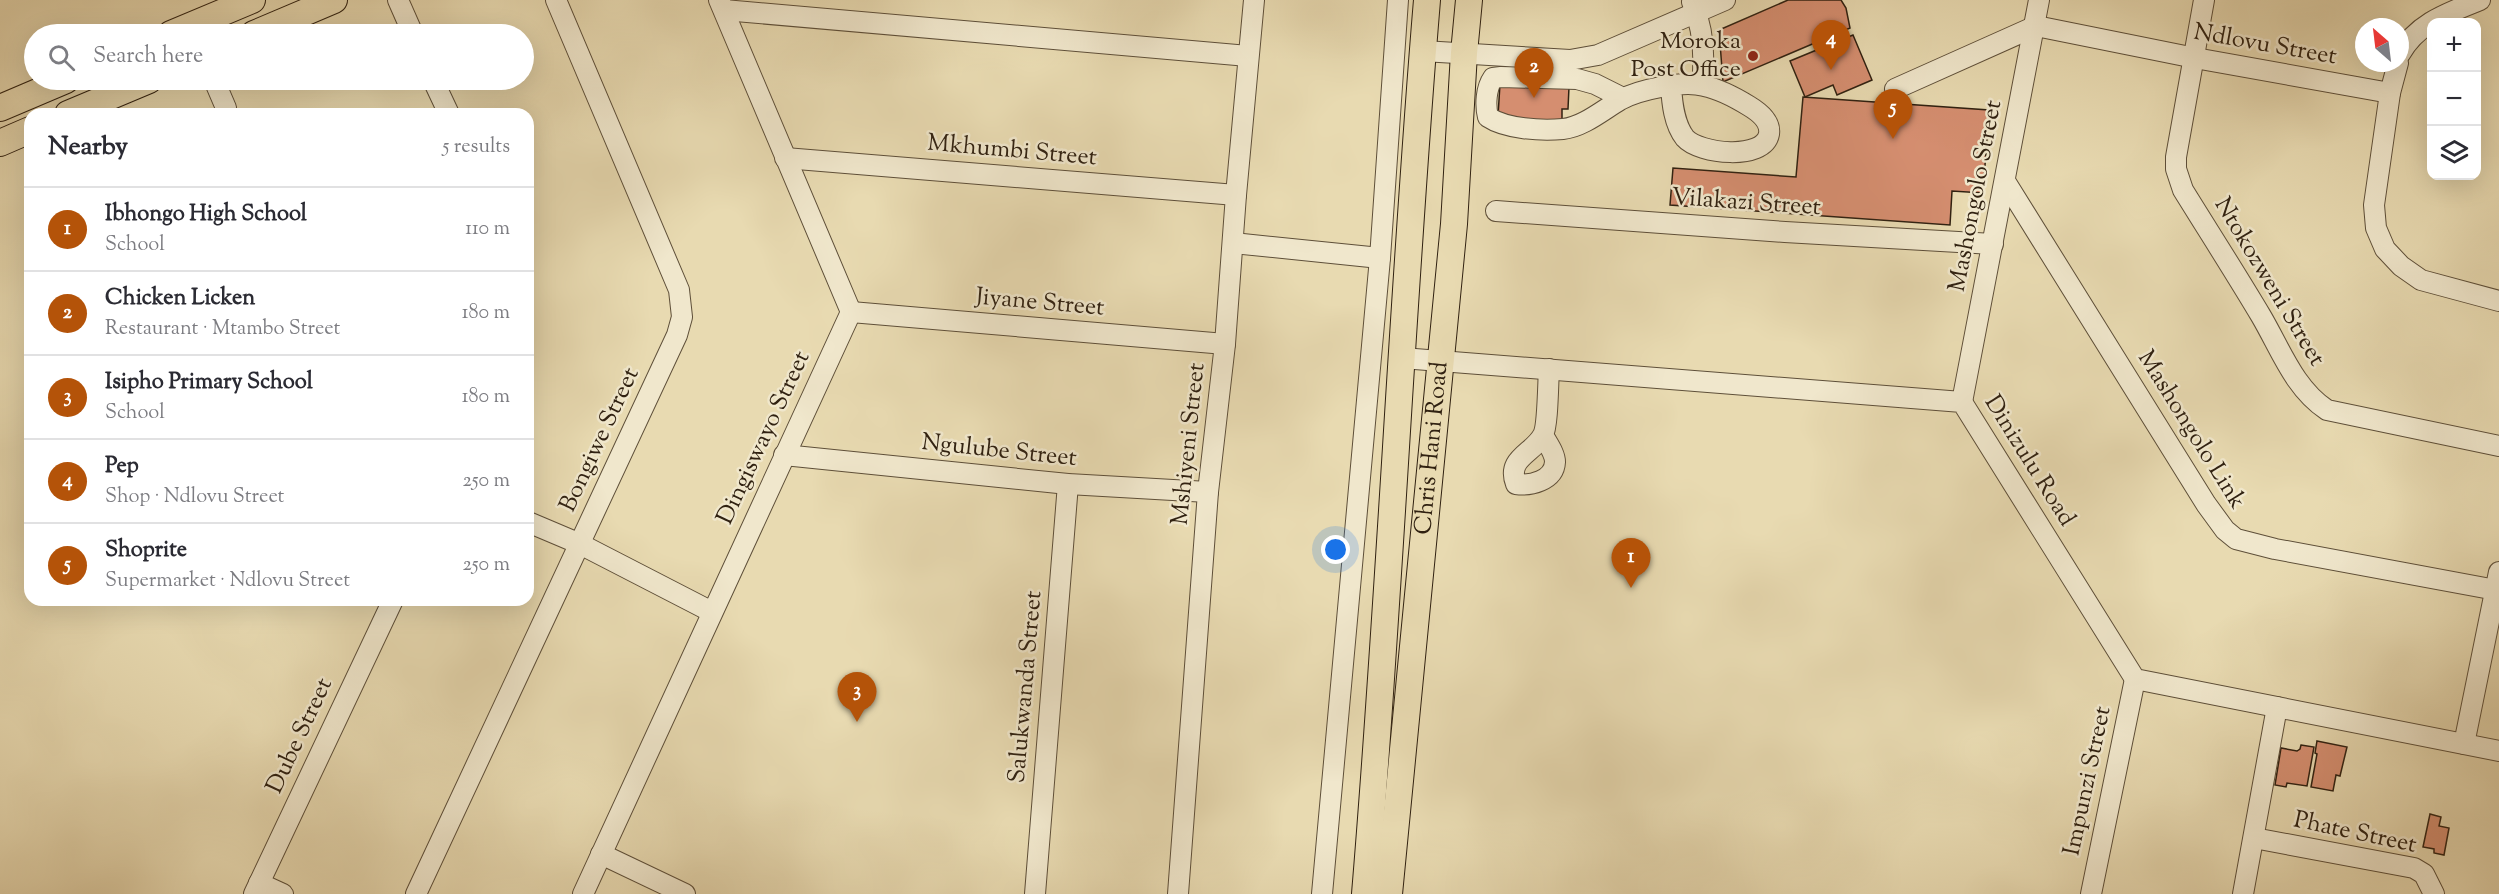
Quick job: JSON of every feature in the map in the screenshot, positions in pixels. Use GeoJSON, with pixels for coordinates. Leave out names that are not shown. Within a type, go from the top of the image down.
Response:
{"type":"FeatureCollection","features":[{"type":"Feature","properties":{"kind":"main road"},"geometry":{"type":"LineString","coordinates":[[195,24],[252,0]]}},
{"type":"Feature","properties":{"kind":"main road"},"geometry":{"type":"LineString","coordinates":[[278,24],[334,0]]}},
{"type":"Feature","properties":{"kind":"main road","name":"Chris Hani Road"},"geometry":{"type":"LineString","coordinates":[[1365,894],[1402,358],[1410,200],[1427,0]]}},
{"type":"Feature","properties":{"kind":"main road","name":"Chris Hani Road"},"geometry":{"type":"LineString","coordinates":[[1389,894],[1454,225],[1469,0]]}},
{"type":"Feature","properties":{"kind":"main road"},"geometry":{"type":"LineString","coordinates":[[0,108],[42,90]]}},
{"type":"Feature","properties":{"kind":"main road"},"geometry":{"type":"LineString","coordinates":[[83,108],[125,90]]}},
{"type":"Feature","properties":{"kind":"main road"},"geometry":{"type":"LineString","coordinates":[[0,143],[24,133]]}},
{"type":"Feature","properties":{"kind":"street"},"geometry":{"type":"LineString","coordinates":[[398,0],[409,24]]}},
{"type":"Feature","properties":{"kind":"street","name":"Bongiwe Street"},"geometry":{"type":"LineString","coordinates":[[416,894],[677,335],[682,306],[679,290],[671,270],[556,0]]}},
{"type":"Feature","properties":{"kind":"street","name":"Mshiyeni Street"},"geometry":{"type":"LineString","coordinates":[[1178,894],[1209,492],[1225,344],[1254,0]]}},
{"type":"Feature","properties":{"kind":"street"},"geometry":{"type":"LineString","coordinates":[[1322,894],[1380,258],[1398,0]]}},
{"type":"Feature","properties":{"kind":"street"},"geometry":{"type":"LineString","coordinates":[[1423,51],[1570,60],[1608,51],[1694,6],[1725,0]]}},
{"type":"Feature","properties":{"kind":"street","name":"Mashongolo Street"},"geometry":{"type":"LineString","coordinates":[[1962,402],[2036,26],[2039,0]]}},
{"type":"Feature","properties":{"kind":"street","name":"Ntokozweni Street"},"geometry":{"type":"LineString","coordinates":[[2204,0],[2175,157],[2179,179],[2183,190],[2261,317],[2295,378],[2306,393],[2327,410],[2499,446]]}},
{"type":"Feature","properties":{"kind":"street"},"geometry":{"type":"LineString","coordinates":[[2409,39],[2433,20],[2480,0]]}},
{"type":"Feature","properties":{"kind":"street"},"geometry":{"type":"LineString","coordinates":[[851,312],[721,5],[1248,56]]}},
{"type":"Feature","properties":{"kind":"street"},"geometry":{"type":"LineString","coordinates":[[1694,6],[1705,53],[1702,85]]}},
{"type":"Feature","properties":{"kind":"street"},"geometry":{"type":"LineString","coordinates":[[1895,89],[2036,26]]}},
{"type":"Feature","properties":{"kind":"street","name":"Ndlovu Street"},"geometry":{"type":"LineString","coordinates":[[2036,26],[2195,58],[2390,93]]}},
{"type":"Feature","properties":{"kind":"street"},"geometry":{"type":"LineString","coordinates":[[2396,72],[2390,93],[2374,205],[2376,228],[2385,249],[2401,266],[2421,280],[2499,301]]}},
{"type":"Feature","properties":{"kind":"street"},"geometry":{"type":"LineString","coordinates":[[1623,98],[1595,84],[1577,79],[1501,77],[1493,78],[1489,84],[1486,110],[1488,117],[1515,126],[1565,129],[1623,98],[1671,86],[1702,85],[1757,111],[1767,122],[1769,133],[1764,143],[1751,151],[1726,151],[1704,149],[1686,139],[1677,122],[1671,86]]}},
{"type":"Feature","properties":{"kind":"street"},"geometry":{"type":"LineString","coordinates":[[218,90],[226,108]]}},
{"type":"Feature","properties":{"kind":"street"},"geometry":{"type":"LineString","coordinates":[[438,90],[446,108]]}},
{"type":"Feature","properties":{"kind":"street","name":"Mkhumbi Street"},"geometry":{"type":"LineString","coordinates":[[785,158],[1236,195]]}},
{"type":"Feature","properties":{"kind":"street","name":"Mashongolo Link"},"geometry":{"type":"LineString","coordinates":[[2005,181],[2206,504],[2225,530],[2236,539],[2275,549],[2497,581]]}},
{"type":"Feature","properties":{"kind":"street","name":"Vilakazi Street"},"geometry":{"type":"LineString","coordinates":[[1496,211],[1785,232],[1993,244]]}},
{"type":"Feature","properties":{"kind":"street"},"geometry":{"type":"LineString","coordinates":[[1233,243],[1380,258]]}},
{"type":"Feature","properties":{"kind":"street","name":"Jiyane Street"},"geometry":{"type":"LineString","coordinates":[[851,312],[1225,344]]}},
{"type":"Feature","properties":{"kind":"street","name":"Dingiswayo Street"},"geometry":{"type":"LineString","coordinates":[[583,894],[851,312]]}},
{"type":"Feature","properties":{"kind":"street","name":"Dinizulu Road"},"geometry":{"type":"LineString","coordinates":[[1402,358],[1962,402],[2135,679]]}},
{"type":"Feature","properties":{"kind":"street"},"geometry":{"type":"LineString","coordinates":[[1544,435],[1549,369]]}},
{"type":"Feature","properties":{"kind":"street","name":"Ngulube Street"},"geometry":{"type":"LineString","coordinates":[[784,455],[1068,484],[1209,492]]}},
{"type":"Feature","properties":{"kind":"street","name":"Salukwanda Street"},"geometry":{"type":"LineString","coordinates":[[1035,894],[1068,484]]}},
{"type":"Feature","properties":{"kind":"street"},"geometry":{"type":"LineString","coordinates":[[534,525],[580,544],[712,612]]}},
{"type":"Feature","properties":{"kind":"street"},"geometry":{"type":"LineString","coordinates":[[2464,744],[2497,581]]}},
{"type":"Feature","properties":{"kind":"street","name":"Dube Street"},"geometry":{"type":"LineString","coordinates":[[256,889],[390,606]]}},
{"type":"Feature","properties":{"kind":"street"},"geometry":{"type":"LineString","coordinates":[[2135,679],[2499,751]]}},
{"type":"Feature","properties":{"kind":"street","name":"Impunzi Street"},"geometry":{"type":"LineString","coordinates":[[2091,894],[2135,679]]}},
{"type":"Feature","properties":{"kind":"street","name":"Phate Street"},"geometry":{"type":"LineString","coordinates":[[2243,894],[2277,707]]}},
{"type":"Feature","properties":{"kind":"street","name":"Phate Street"},"geometry":{"type":"LineString","coordinates":[[2254,838],[2414,868],[2424,874],[2434,894]]}},
{"type":"Feature","properties":{"kind":"street"},"geometry":{"type":"LineString","coordinates":[[601,854],[685,894]]}},
{"type":"Feature","properties":{"kind":"street"},"geometry":{"type":"LineString","coordinates":[[256,889],[283,894]]}},
{"type":"Feature","properties":{"kind":"building","name":"Moroka Post Office"},"geometry":{"type":"Polygon","coordinates":[[[1788,0],[1841,0],[1846,8],[1850,28],[1723,82],[1719,30],[1788,0]]]}},
{"type":"Feature","properties":{"kind":"building"},"geometry":{"type":"Polygon","coordinates":[[[1853,35],[1872,80],[1837,95],[1833,85],[1805,97],[1790,61],[1853,35]]]}},
{"type":"Feature","properties":{"kind":"building"},"geometry":{"type":"Polygon","coordinates":[[[1500,84],[1569,87],[1568,109],[1562,109],[1562,124],[1520,122],[1498,116],[1500,84]]]}},
{"type":"Feature","properties":{"kind":"building"},"geometry":{"type":"Polygon","coordinates":[[[1803,97],[1989,110],[1983,193],[1952,191],[1950,225],[1670,205],[1673,168],[1796,177],[1803,97]]]}},
{"type":"Feature","properties":{"kind":"building"},"geometry":{"type":"Polygon","coordinates":[[[2317,741],[2347,747],[2340,776],[2336,775],[2333,791],[2311,787],[2317,741]]]}},
{"type":"Feature","properties":{"kind":"building"},"geometry":{"type":"Polygon","coordinates":[[[2301,745],[2314,747],[2307,786],[2287,783],[2286,787],[2275,785],[2281,748],[2297,751],[2301,745]]]}},
{"type":"Feature","properties":{"kind":"building"},"geometry":{"type":"Polygon","coordinates":[[[2430,814],[2441,817],[2439,826],[2449,828],[2444,855],[2434,853],[2434,849],[2423,847],[2430,814]]]}},
{"type":"Feature","properties":{"kind":"place","name":"Moroka Post Office"},"geometry":{"type":"Point","coordinates":[1753,56]}},
{"type":"Feature","properties":{"kind":"place","name":"Pep"},"geometry":{"type":"Point","coordinates":[1831,70]}},
{"type":"Feature","properties":{"kind":"place","name":"Chicken Licken"},"geometry":{"type":"Point","coordinates":[1534,98]}},
{"type":"Feature","properties":{"kind":"place","name":"Shoprite"},"geometry":{"type":"Point","coordinates":[1893,139]}},
{"type":"Feature","properties":{"kind":"place","name":"Ibhongo High School"},"geometry":{"type":"Point","coordinates":[1631,588]}},
{"type":"Feature","properties":{"kind":"place","name":"Isipho Primary School"},"geometry":{"type":"Point","coordinates":[857,722]}}]}
